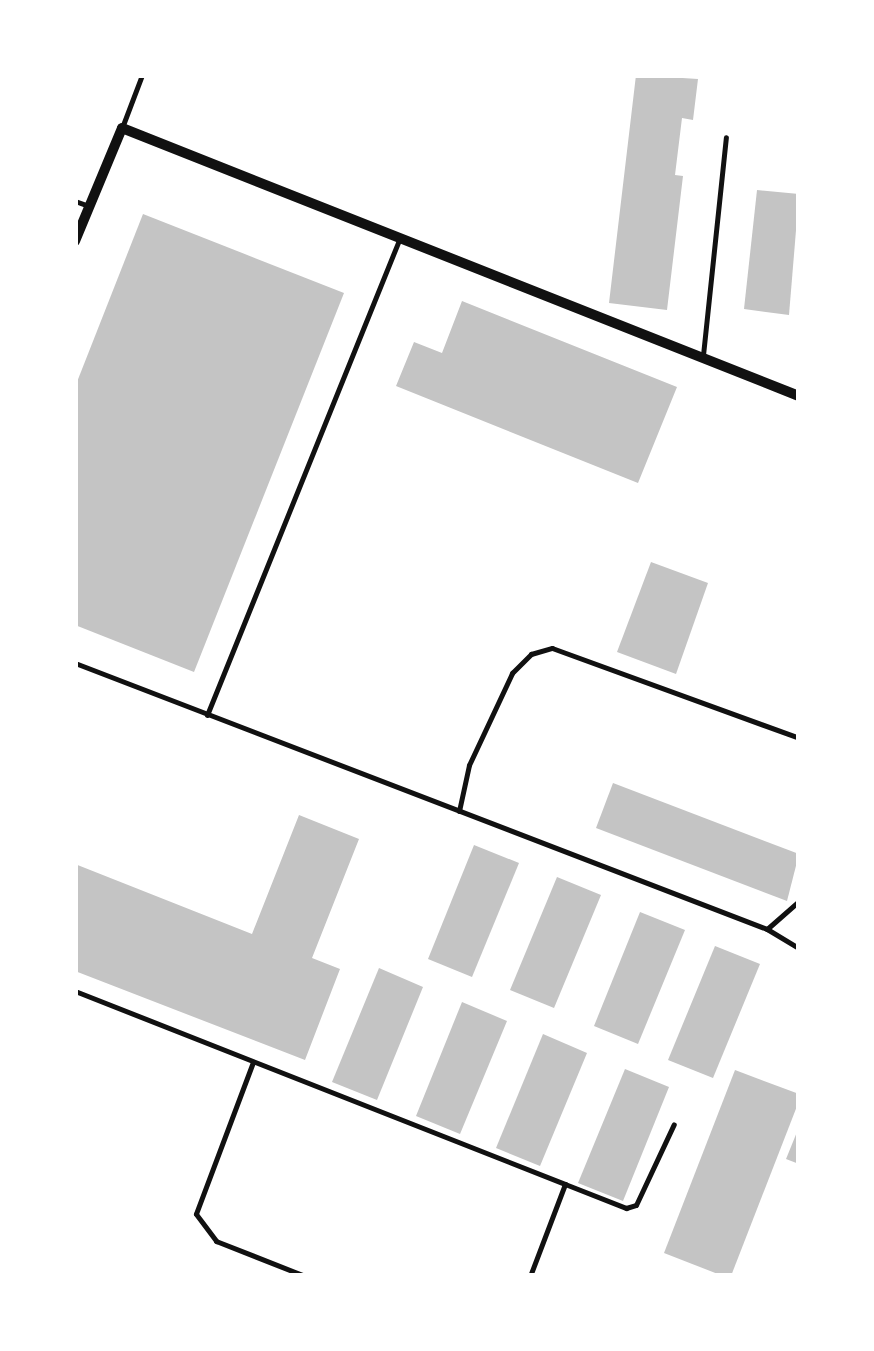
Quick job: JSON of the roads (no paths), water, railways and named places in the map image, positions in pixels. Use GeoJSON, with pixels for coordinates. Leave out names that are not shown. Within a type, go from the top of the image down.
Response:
{"type":"FeatureCollection","features":[{"type":"Feature","properties":{"kind":"street"},"geometry":{"type":"LineString","coordinates":[[75,241],[122,128],[799,396]]}},
{"type":"Feature","properties":{"kind":"lane"},"geometry":{"type":"LineString","coordinates":[[122,128],[142,75]]}},
{"type":"Feature","properties":{"kind":"lane"},"geometry":{"type":"LineString","coordinates":[[702,358],[726,137]]}},
{"type":"Feature","properties":{"kind":"lane"},"geometry":{"type":"LineString","coordinates":[[75,201],[89,206]]}},
{"type":"Feature","properties":{"kind":"lane"},"geometry":{"type":"LineString","coordinates":[[207,715],[399,239]]}},
{"type":"Feature","properties":{"kind":"lane"},"geometry":{"type":"LineString","coordinates":[[459,811],[469,765],[512,673],[530,654],[552,648],[799,738]]}},
{"type":"Feature","properties":{"kind":"lane"},"geometry":{"type":"LineString","coordinates":[[75,663],[767,928],[799,948]]}},
{"type":"Feature","properties":{"kind":"lane"},"geometry":{"type":"LineString","coordinates":[[767,928],[799,901]]}},
{"type":"Feature","properties":{"kind":"lane"},"geometry":{"type":"LineString","coordinates":[[75,991],[626,1208],[636,1205],[674,1124]]}},
{"type":"Feature","properties":{"kind":"lane"},"geometry":{"type":"LineString","coordinates":[[254,1060],[196,1214],[216,1240],[305,1276]]}},
{"type":"Feature","properties":{"kind":"lane"},"geometry":{"type":"LineString","coordinates":[[530,1276],[566,1184]]}}]}
